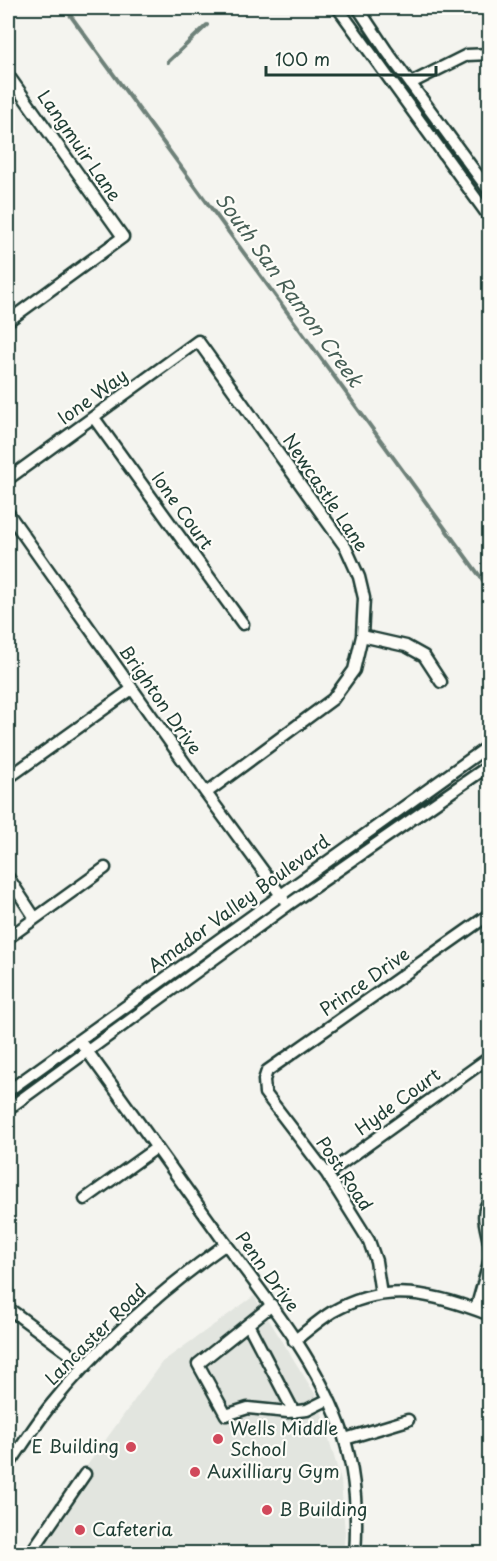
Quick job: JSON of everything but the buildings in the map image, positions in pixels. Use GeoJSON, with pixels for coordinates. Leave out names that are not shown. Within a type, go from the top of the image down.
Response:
{"type":"FeatureCollection","features":[{"type":"Feature","properties":{"kind":"street"},"geometry":{"type":"LineString","coordinates":[[338,8],[423,123],[489,218]]}},
{"type":"Feature","properties":{"kind":"street"},"geometry":{"type":"LineString","coordinates":[[358,8],[489,192]]}},
{"type":"Feature","properties":{"kind":"street"},"geometry":{"type":"LineString","coordinates":[[411,83],[467,56],[489,54]]}},
{"type":"Feature","properties":{"kind":"street","name":"Langmuir Lane"},"geometry":{"type":"LineString","coordinates":[[8,75],[123,237],[8,321]]}},
{"type":"Feature","properties":{"kind":"street"},"geometry":{"type":"LineString","coordinates":[[423,123],[433,114]]}},
{"type":"Feature","properties":{"kind":"street","name":"Ione Way"},"geometry":{"type":"LineString","coordinates":[[8,479],[198,341]]}},
{"type":"Feature","properties":{"kind":"street","name":"Newcastle Lane"},"geometry":{"type":"LineString","coordinates":[[198,341],[346,548],[360,577],[364,598],[362,636],[354,670],[333,699],[206,793]]}},
{"type":"Feature","properties":{"kind":"street","name":"Ione Court"},"geometry":{"type":"LineString","coordinates":[[94,418],[243,624]]}},
{"type":"Feature","properties":{"kind":"street","name":"Brighton Drive"},"geometry":{"type":"LineString","coordinates":[[8,513],[288,905]]}},
{"type":"Feature","properties":{"kind":"street"},"geometry":{"type":"LineString","coordinates":[[362,636],[406,646],[424,656],[441,682]]}},
{"type":"Feature","properties":{"kind":"street"},"geometry":{"type":"LineString","coordinates":[[8,778],[132,689]]}},
{"type":"Feature","properties":{"kind":"street","name":"Amador Valley Boulevard"},"geometry":{"type":"LineString","coordinates":[[8,1091],[489,745]]}},
{"type":"Feature","properties":{"kind":"street","name":"Amador Valley Boulevard"},"geometry":{"type":"LineString","coordinates":[[8,1109],[288,905],[489,765]]}},
{"type":"Feature","properties":{"kind":"street"},"geometry":{"type":"LineString","coordinates":[[8,938],[105,868]]}},
{"type":"Feature","properties":{"kind":"street"},"geometry":{"type":"LineString","coordinates":[[8,877],[35,918]]}},
{"type":"Feature","properties":{"kind":"street"},"geometry":{"type":"LineString","coordinates":[[223,953],[224,944],[271,911],[277,904],[280,894]]}},
{"type":"Feature","properties":{"kind":"street","name":"Prince Drive"},"geometry":{"type":"LineString","coordinates":[[264,1080],[267,1071],[489,914]]}},
{"type":"Feature","properties":{"kind":"street","name":"Penn Drive"},"geometry":{"type":"LineString","coordinates":[[79,1040],[272,1305],[329,1399],[345,1439],[352,1476],[357,1518],[355,1554]]}},
{"type":"Feature","properties":{"kind":"street","name":"Hyde Court"},"geometry":{"type":"LineString","coordinates":[[327,1174],[489,1057]]}},
{"type":"Feature","properties":{"kind":"street","name":"Post Road"},"geometry":{"type":"LineString","coordinates":[[264,1080],[266,1092],[327,1174],[369,1240],[376,1261],[381,1294]]}},
{"type":"Feature","properties":{"kind":"street"},"geometry":{"type":"LineString","coordinates":[[85,1199],[156,1148]]}},
{"type":"Feature","properties":{"kind":"street"},"geometry":{"type":"LineString","coordinates":[[489,1199],[484,1205],[483,1215],[489,1248]]}},
{"type":"Feature","properties":{"kind":"street","name":"Lancaster Road"},"geometry":{"type":"LineString","coordinates":[[8,1466],[11,1453],[86,1366],[135,1315],[177,1279],[226,1244]]}},
{"type":"Feature","properties":{"kind":"street"},"geometry":{"type":"LineString","coordinates":[[476,1310],[489,1258]]}},
{"type":"Feature","properties":{"kind":"street"},"geometry":{"type":"LineString","coordinates":[[294,1341],[331,1312],[381,1294],[411,1293],[440,1297],[489,1315]]}},
{"type":"Feature","properties":{"kind":"street"},"geometry":{"type":"LineString","coordinates":[[272,1305],[198,1364],[226,1415],[248,1408],[294,1412],[306,1410],[329,1399]]}},
{"type":"Feature","properties":{"kind":"street"},"geometry":{"type":"LineString","coordinates":[[8,1308],[86,1366]]}},
{"type":"Feature","properties":{"kind":"street"},"geometry":{"type":"LineString","coordinates":[[249,1324],[294,1412]]}},
{"type":"Feature","properties":{"kind":"street"},"geometry":{"type":"LineString","coordinates":[[345,1439],[408,1420]]}},
{"type":"Feature","properties":{"kind":"street"},"geometry":{"type":"LineString","coordinates":[[30,1554],[85,1474]]}},
{"type":"Feature","properties":{"kind":"shaded area","name":"Wells Middle School"},"geometry":{"type":"Polygon","coordinates":[[[254,1296],[317,1397],[341,1481],[345,1533],[343,1553],[23,1554],[162,1362],[254,1296]]]}},
{"type":"Feature","properties":{"kind":"waterway","name":"South San Ramon Creek"},"geometry":{"type":"LineString","coordinates":[[65,8],[490,590]]}},
{"type":"Feature","properties":{"kind":"waterway"},"geometry":{"type":"LineString","coordinates":[[168,62],[207,25]]}},
{"type":"Feature","properties":{"kind":"place","name":"Wells Middle School"},"geometry":{"type":"Point","coordinates":[218,1439]}},
{"type":"Feature","properties":{"kind":"place","name":"E Building"},"geometry":{"type":"Point","coordinates":[131,1447]}},
{"type":"Feature","properties":{"kind":"place","name":"Auxilliary Gym"},"geometry":{"type":"Point","coordinates":[195,1472]}},
{"type":"Feature","properties":{"kind":"place","name":"B Building"},"geometry":{"type":"Point","coordinates":[267,1510]}},
{"type":"Feature","properties":{"kind":"place","name":"Cafeteria"},"geometry":{"type":"Point","coordinates":[80,1530]}}]}
